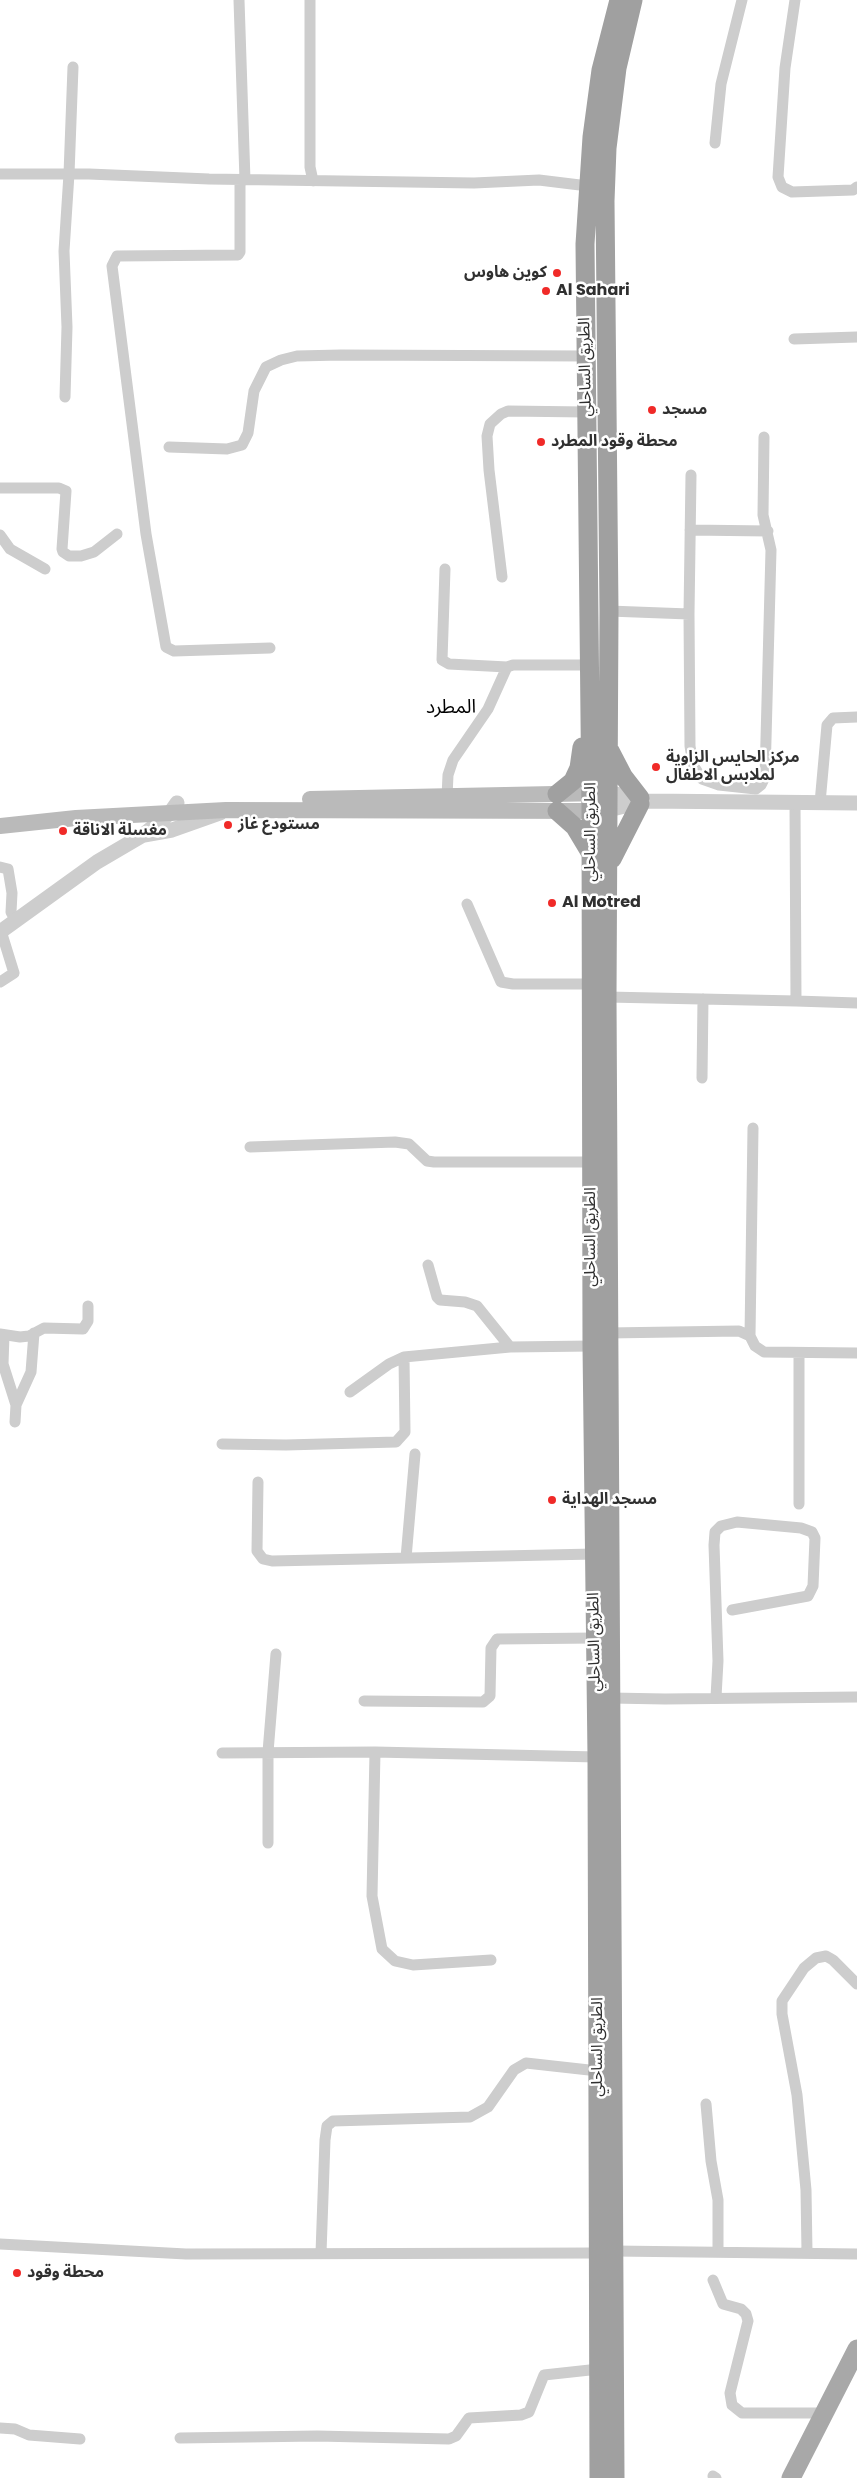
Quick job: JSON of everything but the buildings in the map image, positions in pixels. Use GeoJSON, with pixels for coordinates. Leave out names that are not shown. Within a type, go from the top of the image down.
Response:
{"type":"FeatureCollection","features":[{"type":"Feature","properties":{"kind":"highway","name":"الطريق الساحلي"},"geometry":{"type":"LineString","coordinates":[[615,2478],[607,2394],[606,2252],[611,1698],[606,996],[609,867],[590,727],[585,244],[588,186],[601,70],[619,0]]}},
{"type":"Feature","properties":{"kind":"highway","name":"الطريق الساحلي"},"geometry":{"type":"LineString","coordinates":[[599,2478],[607,2394],[599,2369],[606,2252],[598,2071],[597,1757],[592,1346],[591,853],[609,750],[605,201],[607,148],[622,43],[634,0]]}},
{"type":"Feature","properties":{"kind":"highway"},"geometry":{"type":"LineString","coordinates":[[590,727],[585,736],[573,781],[557,802],[591,853]]}},
{"type":"Feature","properties":{"kind":"highway"},"geometry":{"type":"LineString","coordinates":[[609,750],[623,776],[642,801],[623,835],[609,867]]}},
{"type":"Feature","properties":{"kind":"main road"},"geometry":{"type":"LineString","coordinates":[[0,826],[174,808],[447,797],[557,802]]}},
{"type":"Feature","properties":{"kind":"main road"},"geometry":{"type":"LineString","coordinates":[[0,818],[102,807],[226,810],[600,802]]}},
{"type":"Feature","properties":{"kind":"main road"},"geometry":{"type":"LineString","coordinates":[[791,2478],[857,2350]]}},
{"type":"Feature","properties":{"kind":"street"},"geometry":{"type":"LineString","coordinates":[[239,0],[242,180],[240,252],[238,255],[117,256],[112,266],[144,525],[166,647],[174,651],[270,648]]}},
{"type":"Feature","properties":{"kind":"street"},"geometry":{"type":"LineString","coordinates":[[310,0],[310,167],[312,181]]}},
{"type":"Feature","properties":{"kind":"street"},"geometry":{"type":"LineString","coordinates":[[715,144],[720,84],[742,0]]}},
{"type":"Feature","properties":{"kind":"street"},"geometry":{"type":"LineString","coordinates":[[795,0],[785,68],[778,177],[782,187],[792,192],[853,190],[857,187]]}},
{"type":"Feature","properties":{"kind":"street"},"geometry":{"type":"LineString","coordinates":[[64,397],[66,327],[64,251],[73,67]]}},
{"type":"Feature","properties":{"kind":"street"},"geometry":{"type":"LineString","coordinates":[[0,174],[474,183],[538,180],[588,186]]}},
{"type":"Feature","properties":{"kind":"street"},"geometry":{"type":"LineString","coordinates":[[794,339],[857,337]]}},
{"type":"Feature","properties":{"kind":"street"},"geometry":{"type":"LineString","coordinates":[[169,447],[227,450],[242,445],[248,433],[254,391],[266,367],[281,360],[297,356],[341,354],[586,356]]}},
{"type":"Feature","properties":{"kind":"street"},"geometry":{"type":"LineString","coordinates":[[502,576],[487,436],[490,424],[501,414],[508,411],[586,412]]}},
{"type":"Feature","properties":{"kind":"street"},"geometry":{"type":"LineString","coordinates":[[691,475],[689,614],[690,720],[693,765],[702,779],[719,785],[756,789],[765,777],[771,550],[763,515],[764,437]]}},
{"type":"Feature","properties":{"kind":"street"},"geometry":{"type":"LineString","coordinates":[[0,488],[59,488],[66,491],[62,549],[69,556],[81,556],[94,552],[117,534]]}},
{"type":"Feature","properties":{"kind":"street"},"geometry":{"type":"LineString","coordinates":[[690,530],[768,531]]}},
{"type":"Feature","properties":{"kind":"street"},"geometry":{"type":"LineString","coordinates":[[0,535],[10,549],[45,569]]}},
{"type":"Feature","properties":{"kind":"street"},"geometry":{"type":"LineString","coordinates":[[445,569],[442,660],[449,664],[507,667],[513,664],[589,665]]}},
{"type":"Feature","properties":{"kind":"street"},"geometry":{"type":"LineString","coordinates":[[609,611],[689,614]]}},
{"type":"Feature","properties":{"kind":"street"},"geometry":{"type":"LineString","coordinates":[[447,797],[448,775],[453,760],[488,709],[507,667]]}},
{"type":"Feature","properties":{"kind":"street"},"geometry":{"type":"LineString","coordinates":[[820,803],[829,721],[834,718],[857,717]]}},
{"type":"Feature","properties":{"kind":"street"},"geometry":{"type":"LineString","coordinates":[[600,802],[857,803]]}},
{"type":"Feature","properties":{"kind":"street"},"geometry":{"type":"LineString","coordinates":[[795,803],[796,1002]]}},
{"type":"Feature","properties":{"kind":"street"},"geometry":{"type":"LineString","coordinates":[[0,982],[14,973],[0,931],[96,862],[143,835],[174,808]]}},
{"type":"Feature","properties":{"kind":"street"},"geometry":{"type":"LineString","coordinates":[[143,835],[172,830],[226,810]]}},
{"type":"Feature","properties":{"kind":"street"},"geometry":{"type":"LineString","coordinates":[[0,868],[8,869],[12,893],[11,912],[16,921]]}},
{"type":"Feature","properties":{"kind":"street"},"geometry":{"type":"LineString","coordinates":[[467,904],[501,982],[513,984],[591,984]]}},
{"type":"Feature","properties":{"kind":"street"},"geometry":{"type":"LineString","coordinates":[[606,996],[857,1003]]}},
{"type":"Feature","properties":{"kind":"street"},"geometry":{"type":"LineString","coordinates":[[702,1078],[703,999]]}},
{"type":"Feature","properties":{"kind":"street"},"geometry":{"type":"LineString","coordinates":[[753,1128],[750,1336],[756,1346],[764,1352],[857,1353]]}},
{"type":"Feature","properties":{"kind":"street"},"geometry":{"type":"LineString","coordinates":[[250,1147],[395,1142],[409,1144],[427,1161],[434,1162],[591,1162]]}},
{"type":"Feature","properties":{"kind":"street"},"geometry":{"type":"LineString","coordinates":[[428,1265],[437,1297],[440,1300],[465,1302],[477,1306],[510,1347]]}},
{"type":"Feature","properties":{"kind":"street"},"geometry":{"type":"LineString","coordinates":[[15,1422],[16,1405],[3,1364],[2,1334],[20,1337],[34,1334],[44,1328],[83,1328],[87,1326],[88,1306]]}},
{"type":"Feature","properties":{"kind":"street"},"geometry":{"type":"LineString","coordinates":[[608,1333],[740,1331],[750,1336]]}},
{"type":"Feature","properties":{"kind":"street"},"geometry":{"type":"LineString","coordinates":[[16,1405],[31,1372],[34,1334]]}},
{"type":"Feature","properties":{"kind":"street"},"geometry":{"type":"LineString","coordinates":[[350,1392],[389,1364],[404,1357],[510,1347],[592,1346]]}},
{"type":"Feature","properties":{"kind":"street"},"geometry":{"type":"LineString","coordinates":[[799,1353],[799,1504]]}},
{"type":"Feature","properties":{"kind":"street"},"geometry":{"type":"LineString","coordinates":[[222,1444],[286,1445],[396,1442],[405,1432],[404,1357]]}},
{"type":"Feature","properties":{"kind":"street"},"geometry":{"type":"LineString","coordinates":[[406,1558],[415,1454]]}},
{"type":"Feature","properties":{"kind":"street"},"geometry":{"type":"LineString","coordinates":[[258,1482],[257,1552],[263,1559],[272,1561],[594,1554]]}},
{"type":"Feature","properties":{"kind":"street"},"geometry":{"type":"LineString","coordinates":[[716,1698],[718,1661],[714,1545],[716,1532],[721,1526],[737,1522],[801,1528],[812,1532],[815,1538],[813,1586],[808,1596],[732,1610]]}},
{"type":"Feature","properties":{"kind":"street"},"geometry":{"type":"LineString","coordinates":[[364,1701],[483,1702],[490,1696],[490,1648],[497,1639],[595,1638]]}},
{"type":"Feature","properties":{"kind":"street"},"geometry":{"type":"LineString","coordinates":[[268,1844],[268,1752],[276,1654]]}},
{"type":"Feature","properties":{"kind":"street"},"geometry":{"type":"LineString","coordinates":[[611,1698],[857,1697]]}},
{"type":"Feature","properties":{"kind":"street"},"geometry":{"type":"LineString","coordinates":[[222,1753],[375,1752],[597,1757]]}},
{"type":"Feature","properties":{"kind":"street"},"geometry":{"type":"LineString","coordinates":[[375,1752],[372,1896],[382,1949],[394,1961],[413,1965],[491,1960]]}},
{"type":"Feature","properties":{"kind":"street"},"geometry":{"type":"LineString","coordinates":[[807,2252],[806,2190],[797,2095],[782,2014],[782,2001],[804,1968],[816,1958],[826,1956],[833,1960],[857,1984]]}},
{"type":"Feature","properties":{"kind":"street"},"geometry":{"type":"LineString","coordinates":[[321,2253],[324,2140],[327,2126],[333,2121],[470,2117],[488,2107],[514,2070],[526,2063],[598,2071]]}},
{"type":"Feature","properties":{"kind":"street"},"geometry":{"type":"LineString","coordinates":[[706,2104],[710,2161],[718,2200],[718,2251]]}},
{"type":"Feature","properties":{"kind":"street"},"geometry":{"type":"LineString","coordinates":[[0,2244],[177,2254],[718,2251],[857,2254]]}},
{"type":"Feature","properties":{"kind":"street"},"geometry":{"type":"LineString","coordinates":[[713,2280],[723,2304],[741,2309],[746,2314],[748,2322],[730,2393],[732,2405],[742,2412],[824,2413]]}},
{"type":"Feature","properties":{"kind":"street"},"geometry":{"type":"LineString","coordinates":[[180,2438],[317,2436],[449,2440],[456,2436],[469,2418],[521,2415],[529,2412],[544,2375],[599,2369]]}},
{"type":"Feature","properties":{"kind":"street"},"geometry":{"type":"LineString","coordinates":[[0,2428],[15,2429],[29,2435],[80,2439]]}},
{"type":"Feature","properties":{"kind":"place","name":"كوين هاوس"},"geometry":{"type":"Point","coordinates":[557,273]}},
{"type":"Feature","properties":{"kind":"place","name":"Al Sahari"},"geometry":{"type":"Point","coordinates":[546,291]}},
{"type":"Feature","properties":{"kind":"place","name":"مسجد"},"geometry":{"type":"Point","coordinates":[652,410]}},
{"type":"Feature","properties":{"kind":"place","name":"محطة وقود المطرد"},"geometry":{"type":"Point","coordinates":[541,442]}},
{"type":"Feature","properties":{"kind":"place","name":"مركز الحايس الزاوية لملابس الاطفال"},"geometry":{"type":"Point","coordinates":[656,767]}},
{"type":"Feature","properties":{"kind":"place","name":"مستودع غاز"},"geometry":{"type":"Point","coordinates":[228,825]}},
{"type":"Feature","properties":{"kind":"place","name":"مغسلة الاناقة"},"geometry":{"type":"Point","coordinates":[63,831]}},
{"type":"Feature","properties":{"kind":"place","name":"Al Motred"},"geometry":{"type":"Point","coordinates":[552,903]}},
{"type":"Feature","properties":{"kind":"place","name":"مسجد الهداية"},"geometry":{"type":"Point","coordinates":[552,1500]}},
{"type":"Feature","properties":{"kind":"place","name":"محطة وقود"},"geometry":{"type":"Point","coordinates":[17,2273]}},
{"type":"Feature","properties":{"kind":"district","name":"المطرد"},"geometry":{"type":"Point","coordinates":[451,708]}}]}
